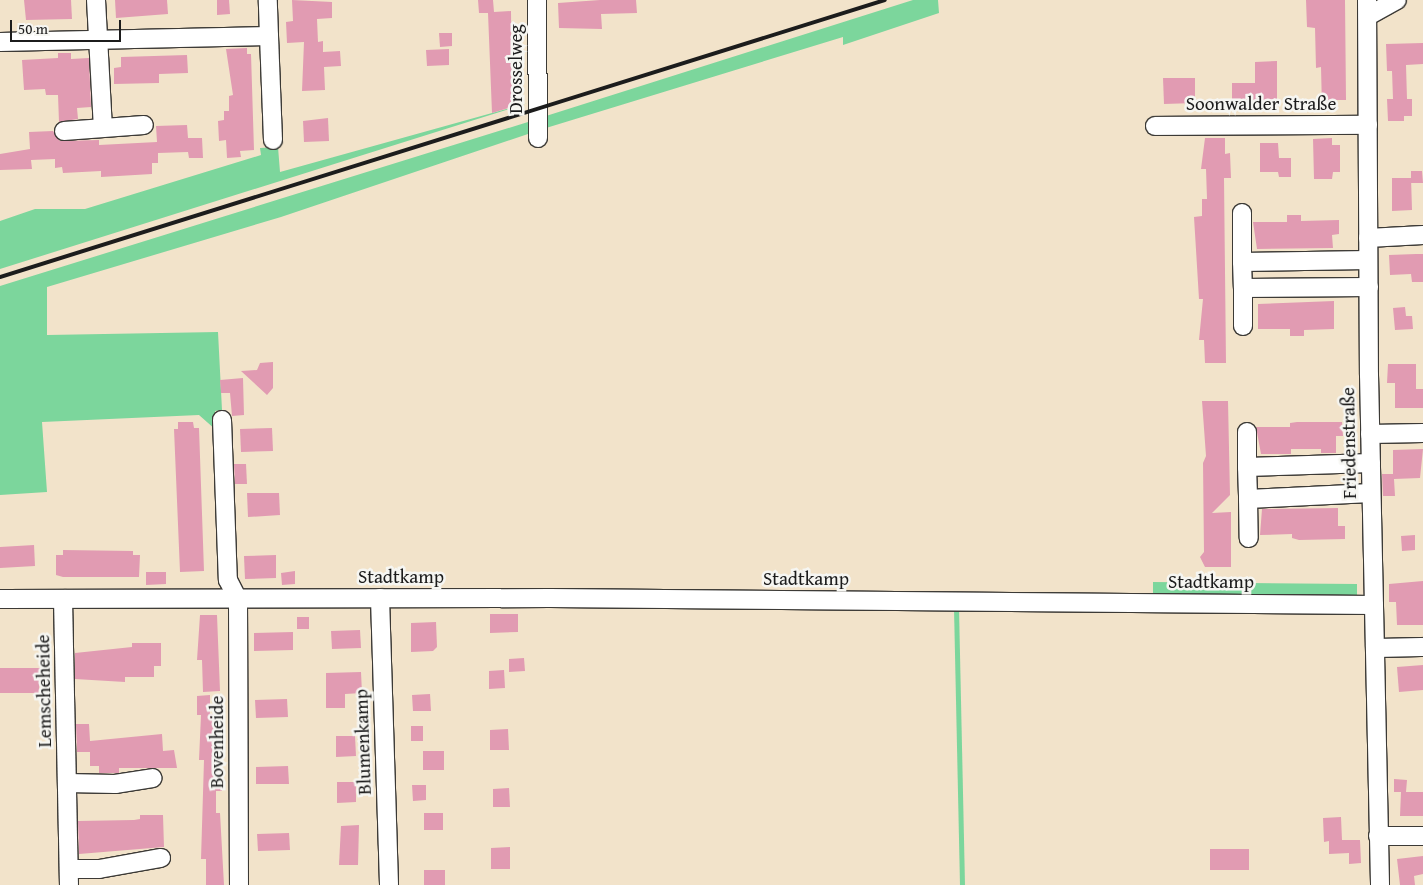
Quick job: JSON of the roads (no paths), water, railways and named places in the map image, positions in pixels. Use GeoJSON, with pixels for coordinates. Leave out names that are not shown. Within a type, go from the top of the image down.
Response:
{"type":"FeatureCollection","features":[{"type":"Feature","properties":{"kind":"street"},"geometry":{"type":"LineString","coordinates":[[96,0],[103,128]]}},
{"type":"Feature","properties":{"kind":"street","name":"Drosselweg"},"geometry":{"type":"LineString","coordinates":[[537,0],[538,138]]}},
{"type":"Feature","properties":{"kind":"street"},"geometry":{"type":"LineString","coordinates":[[1367,8],[1397,0]]}},
{"type":"Feature","properties":{"kind":"street"},"geometry":{"type":"LineString","coordinates":[[268,6],[273,140]]}},
{"type":"Feature","properties":{"kind":"street","name":"Friedenstraße"},"geometry":{"type":"LineString","coordinates":[[1367,8],[1370,463],[1380,885]]}},
{"type":"Feature","properties":{"kind":"street"},"geometry":{"type":"LineString","coordinates":[[0,42],[99,38],[269,36]]}},
{"type":"Feature","properties":{"kind":"street"},"geometry":{"type":"LineString","coordinates":[[64,131],[144,125]]}},
{"type":"Feature","properties":{"kind":"street","name":"Soonwalder Straße"},"geometry":{"type":"LineString","coordinates":[[1155,126],[1368,125]]}},
{"type":"Feature","properties":{"kind":"street"},"geometry":{"type":"LineString","coordinates":[[1242,213],[1244,326]]}},
{"type":"Feature","properties":{"kind":"street"},"geometry":{"type":"LineString","coordinates":[[1368,238],[1423,236]]}},
{"type":"Feature","properties":{"kind":"street"},"geometry":{"type":"LineString","coordinates":[[1242,262],[1368,260]]}},
{"type":"Feature","properties":{"kind":"street"},"geometry":{"type":"LineString","coordinates":[[1243,288],[1369,287]]}},
{"type":"Feature","properties":{"kind":"street"},"geometry":{"type":"LineString","coordinates":[[222,420],[228,580],[238,600]]}},
{"type":"Feature","properties":{"kind":"street"},"geometry":{"type":"LineString","coordinates":[[1247,432],[1249,538]]}},
{"type":"Feature","properties":{"kind":"street"},"geometry":{"type":"LineString","coordinates":[[1370,434],[1423,433]]}},
{"type":"Feature","properties":{"kind":"street"},"geometry":{"type":"LineString","coordinates":[[1247,467],[1370,463]]}},
{"type":"Feature","properties":{"kind":"street"},"geometry":{"type":"LineString","coordinates":[[1248,499],[1371,494]]}},
{"type":"Feature","properties":{"kind":"street","name":"Stadtkamp"},"geometry":{"type":"LineString","coordinates":[[0,599],[238,600],[380,598],[1374,605]]}},
{"type":"Feature","properties":{"kind":"street","name":"Blumenkamp"},"geometry":{"type":"LineString","coordinates":[[380,598],[389,885]]}},
{"type":"Feature","properties":{"kind":"street","name":"Lemscheheide"},"geometry":{"type":"LineString","coordinates":[[63,599],[69,877],[98,869],[161,858]]}},
{"type":"Feature","properties":{"kind":"street","name":"Bovenheide"},"geometry":{"type":"LineString","coordinates":[[238,600],[239,885]]}},
{"type":"Feature","properties":{"kind":"street"},"geometry":{"type":"LineString","coordinates":[[1375,648],[1423,648]]}},
{"type":"Feature","properties":{"kind":"street"},"geometry":{"type":"LineString","coordinates":[[67,783],[115,784],[153,778]]}},
{"type":"Feature","properties":{"kind":"street"},"geometry":{"type":"LineString","coordinates":[[1378,836],[1423,836]]}},
{"type":"Feature","properties":{"kind":"railway"},"geometry":{"type":"LineString","coordinates":[[0,277],[885,0]]}}]}
